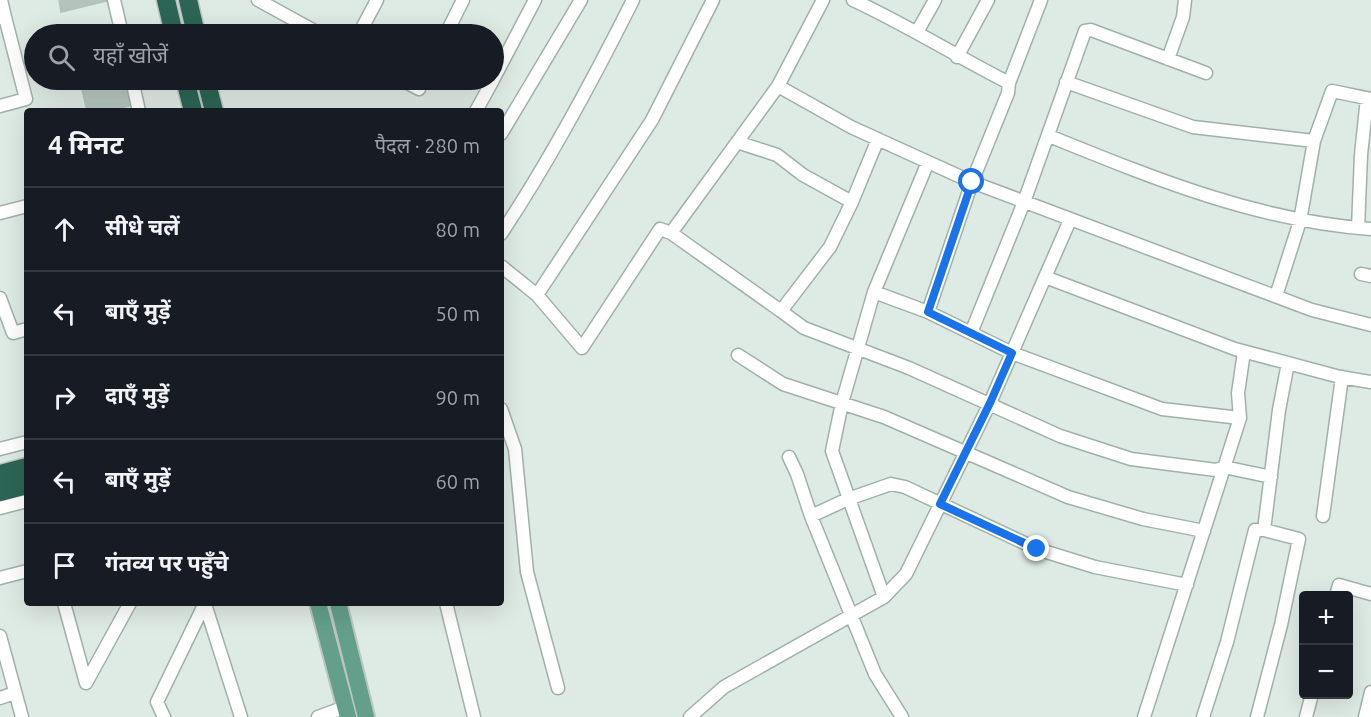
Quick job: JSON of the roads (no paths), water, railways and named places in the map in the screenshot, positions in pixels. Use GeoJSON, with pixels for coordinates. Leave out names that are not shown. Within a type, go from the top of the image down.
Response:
{"type":"FeatureCollection","features":[{"type":"Feature","properties":{"kind":"highway"},"geometry":{"type":"LineString","coordinates":[[166,0],[172,24]]}},
{"type":"Feature","properties":{"kind":"highway"},"geometry":{"type":"LineString","coordinates":[[189,1],[194,24]]}},
{"type":"Feature","properties":{"kind":"highway"},"geometry":{"type":"LineString","coordinates":[[188,90],[192,108]]}},
{"type":"Feature","properties":{"kind":"highway"},"geometry":{"type":"LineString","coordinates":[[209,90],[213,108]]}},
{"type":"Feature","properties":{"kind":"highway"},"geometry":{"type":"LineString","coordinates":[[0,474],[24,468]]}},
{"type":"Feature","properties":{"kind":"highway"},"geometry":{"type":"LineString","coordinates":[[0,492],[24,486]]}},
{"type":"Feature","properties":{"kind":"main road"},"geometry":{"type":"LineString","coordinates":[[319,606],[346,712]]}},
{"type":"Feature","properties":{"kind":"main road"},"geometry":{"type":"LineString","coordinates":[[339,606],[366,717]]}},
{"type":"Feature","properties":{"kind":"street"},"geometry":{"type":"LineString","coordinates":[[0,106],[26,99],[3,18],[1,0]]}},
{"type":"Feature","properties":{"kind":"street"},"geometry":{"type":"LineString","coordinates":[[114,0],[120,24]]}},
{"type":"Feature","properties":{"kind":"street"},"geometry":{"type":"LineString","coordinates":[[258,0],[302,24]]}},
{"type":"Feature","properties":{"kind":"street"},"geometry":{"type":"LineString","coordinates":[[364,24],[377,0]]}},
{"type":"Feature","properties":{"kind":"street"},"geometry":{"type":"LineString","coordinates":[[451,24],[463,0]]}},
{"type":"Feature","properties":{"kind":"street"},"geometry":{"type":"LineString","coordinates":[[504,59],[536,0]]}},
{"type":"Feature","properties":{"kind":"street"},"geometry":{"type":"LineString","coordinates":[[504,129],[581,0]]}},
{"type":"Feature","properties":{"kind":"street"},"geometry":{"type":"LineString","coordinates":[[504,230],[536,182],[633,0]]}},
{"type":"Feature","properties":{"kind":"street"},"geometry":{"type":"LineString","coordinates":[[537,295],[652,120],[713,0]]}},
{"type":"Feature","properties":{"kind":"street"},"geometry":{"type":"LineString","coordinates":[[671,233],[778,86],[823,0]]}},
{"type":"Feature","properties":{"kind":"street"},"geometry":{"type":"LineString","coordinates":[[853,0],[917,32],[957,57],[1009,83]]}},
{"type":"Feature","properties":{"kind":"street"},"geometry":{"type":"LineString","coordinates":[[917,32],[935,0]]}},
{"type":"Feature","properties":{"kind":"street"},"geometry":{"type":"LineString","coordinates":[[957,57],[988,0]]}},
{"type":"Feature","properties":{"kind":"street"},"geometry":{"type":"LineString","coordinates":[[928,312],[972,182],[1008,93],[1009,83],[1041,0]]}},
{"type":"Feature","properties":{"kind":"street"},"geometry":{"type":"LineString","coordinates":[[1168,59],[1183,17],[1185,0]]}},
{"type":"Feature","properties":{"kind":"street"},"geometry":{"type":"LineString","coordinates":[[971,333],[1049,136],[1085,31],[1091,30],[1206,73]]}},
{"type":"Feature","properties":{"kind":"street"},"geometry":{"type":"LineString","coordinates":[[1066,82],[1192,127],[1314,141]]}},
{"type":"Feature","properties":{"kind":"street"},"geometry":{"type":"LineString","coordinates":[[778,86],[851,127],[972,182],[1312,310],[1371,325]]}},
{"type":"Feature","properties":{"kind":"street"},"geometry":{"type":"LineString","coordinates":[[134,90],[138,108]]}},
{"type":"Feature","properties":{"kind":"street"},"geometry":{"type":"LineString","coordinates":[[478,108],[487,90]]}},
{"type":"Feature","properties":{"kind":"street"},"geometry":{"type":"LineString","coordinates":[[1276,296],[1300,221],[1314,141],[1332,91],[1369,98],[1361,156],[1358,228]]}},
{"type":"Feature","properties":{"kind":"street"},"geometry":{"type":"LineString","coordinates":[[1049,136],[1156,179],[1248,209],[1300,221],[1371,229]]}},
{"type":"Feature","properties":{"kind":"street"},"geometry":{"type":"LineString","coordinates":[[781,311],[830,247],[852,202],[878,139]]}},
{"type":"Feature","properties":{"kind":"street"},"geometry":{"type":"LineString","coordinates":[[736,142],[777,155],[803,175],[852,202]]}},
{"type":"Feature","properties":{"kind":"street"},"geometry":{"type":"LineString","coordinates":[[884,597],[832,451],[856,349],[874,292],[928,162]]}},
{"type":"Feature","properties":{"kind":"street"},"geometry":{"type":"LineString","coordinates":[[0,213],[24,207]]}},
{"type":"Feature","properties":{"kind":"street"},"geometry":{"type":"LineString","coordinates":[[690,717],[724,687],[884,597],[906,574],[990,403],[1070,220]]}},
{"type":"Feature","properties":{"kind":"street"},"geometry":{"type":"LineString","coordinates":[[504,268],[537,295],[582,348],[660,229],[671,233],[804,328],[909,368],[1060,436],[1131,459],[1216,470],[1224,467],[1271,477]]}},
{"type":"Feature","properties":{"kind":"street"},"geometry":{"type":"LineString","coordinates":[[1045,276],[1244,352],[1342,377],[1371,382]]}},
{"type":"Feature","properties":{"kind":"street"},"geometry":{"type":"LineString","coordinates":[[874,292],[928,312],[1012,353],[1162,409],[1240,418]]}},
{"type":"Feature","properties":{"kind":"street"},"geometry":{"type":"LineString","coordinates":[[0,298],[13,333],[24,330]]}},
{"type":"Feature","properties":{"kind":"street"},"geometry":{"type":"LineString","coordinates":[[1144,717],[1240,418],[1238,393],[1244,352]]}},
{"type":"Feature","properties":{"kind":"street"},"geometry":{"type":"LineString","coordinates":[[738,355],[783,384],[884,417],[1068,497],[1143,519],[1204,531]]}},
{"type":"Feature","properties":{"kind":"street"},"geometry":{"type":"LineString","coordinates":[[1264,530],[1288,363]]}},
{"type":"Feature","properties":{"kind":"street"},"geometry":{"type":"LineString","coordinates":[[1323,516],[1342,377]]}},
{"type":"Feature","properties":{"kind":"street"},"geometry":{"type":"LineString","coordinates":[[504,418],[515,449],[527,572],[558,688]]}},
{"type":"Feature","properties":{"kind":"street"},"geometry":{"type":"LineString","coordinates":[[0,449],[24,443]]}},
{"type":"Feature","properties":{"kind":"street"},"geometry":{"type":"LineString","coordinates":[[789,457],[850,616],[875,674],[902,717]]}},
{"type":"Feature","properties":{"kind":"street"},"geometry":{"type":"LineString","coordinates":[[811,516],[891,484],[905,487],[1037,549],[1095,567],[1187,585]]}},
{"type":"Feature","properties":{"kind":"street"},"geometry":{"type":"LineString","coordinates":[[0,508],[24,502]]}},
{"type":"Feature","properties":{"kind":"street"},"geometry":{"type":"LineString","coordinates":[[1203,717],[1227,642],[1255,530],[1264,530],[1299,539],[1281,625],[1257,717]]}},
{"type":"Feature","properties":{"kind":"street"},"geometry":{"type":"LineString","coordinates":[[0,578],[24,572]]}},
{"type":"Feature","properties":{"kind":"street"},"geometry":{"type":"LineString","coordinates":[[1337,591],[1339,585],[1371,594]]}},
{"type":"Feature","properties":{"kind":"street"},"geometry":{"type":"LineString","coordinates":[[65,606],[86,683],[128,606]]}},
{"type":"Feature","properties":{"kind":"street"},"geometry":{"type":"LineString","coordinates":[[164,717],[158,702],[204,606]]}},
{"type":"Feature","properties":{"kind":"street"},"geometry":{"type":"LineString","coordinates":[[206,606],[241,717]]}},
{"type":"Feature","properties":{"kind":"street"},"geometry":{"type":"LineString","coordinates":[[447,606],[474,717]]}},
{"type":"Feature","properties":{"kind":"street"},"geometry":{"type":"LineString","coordinates":[[0,636],[22,717]]}},
{"type":"Feature","properties":{"kind":"street"},"geometry":{"type":"LineString","coordinates":[[1365,717],[1371,692]]}},
{"type":"Feature","properties":{"kind":"street"},"geometry":{"type":"LineString","coordinates":[[0,698],[15,693]]}},
{"type":"Feature","properties":{"kind":"street"},"geometry":{"type":"LineString","coordinates":[[1306,717],[1311,699]]}},
{"type":"Feature","properties":{"kind":"street"},"geometry":{"type":"LineString","coordinates":[[318,717],[346,712]]}}]}
